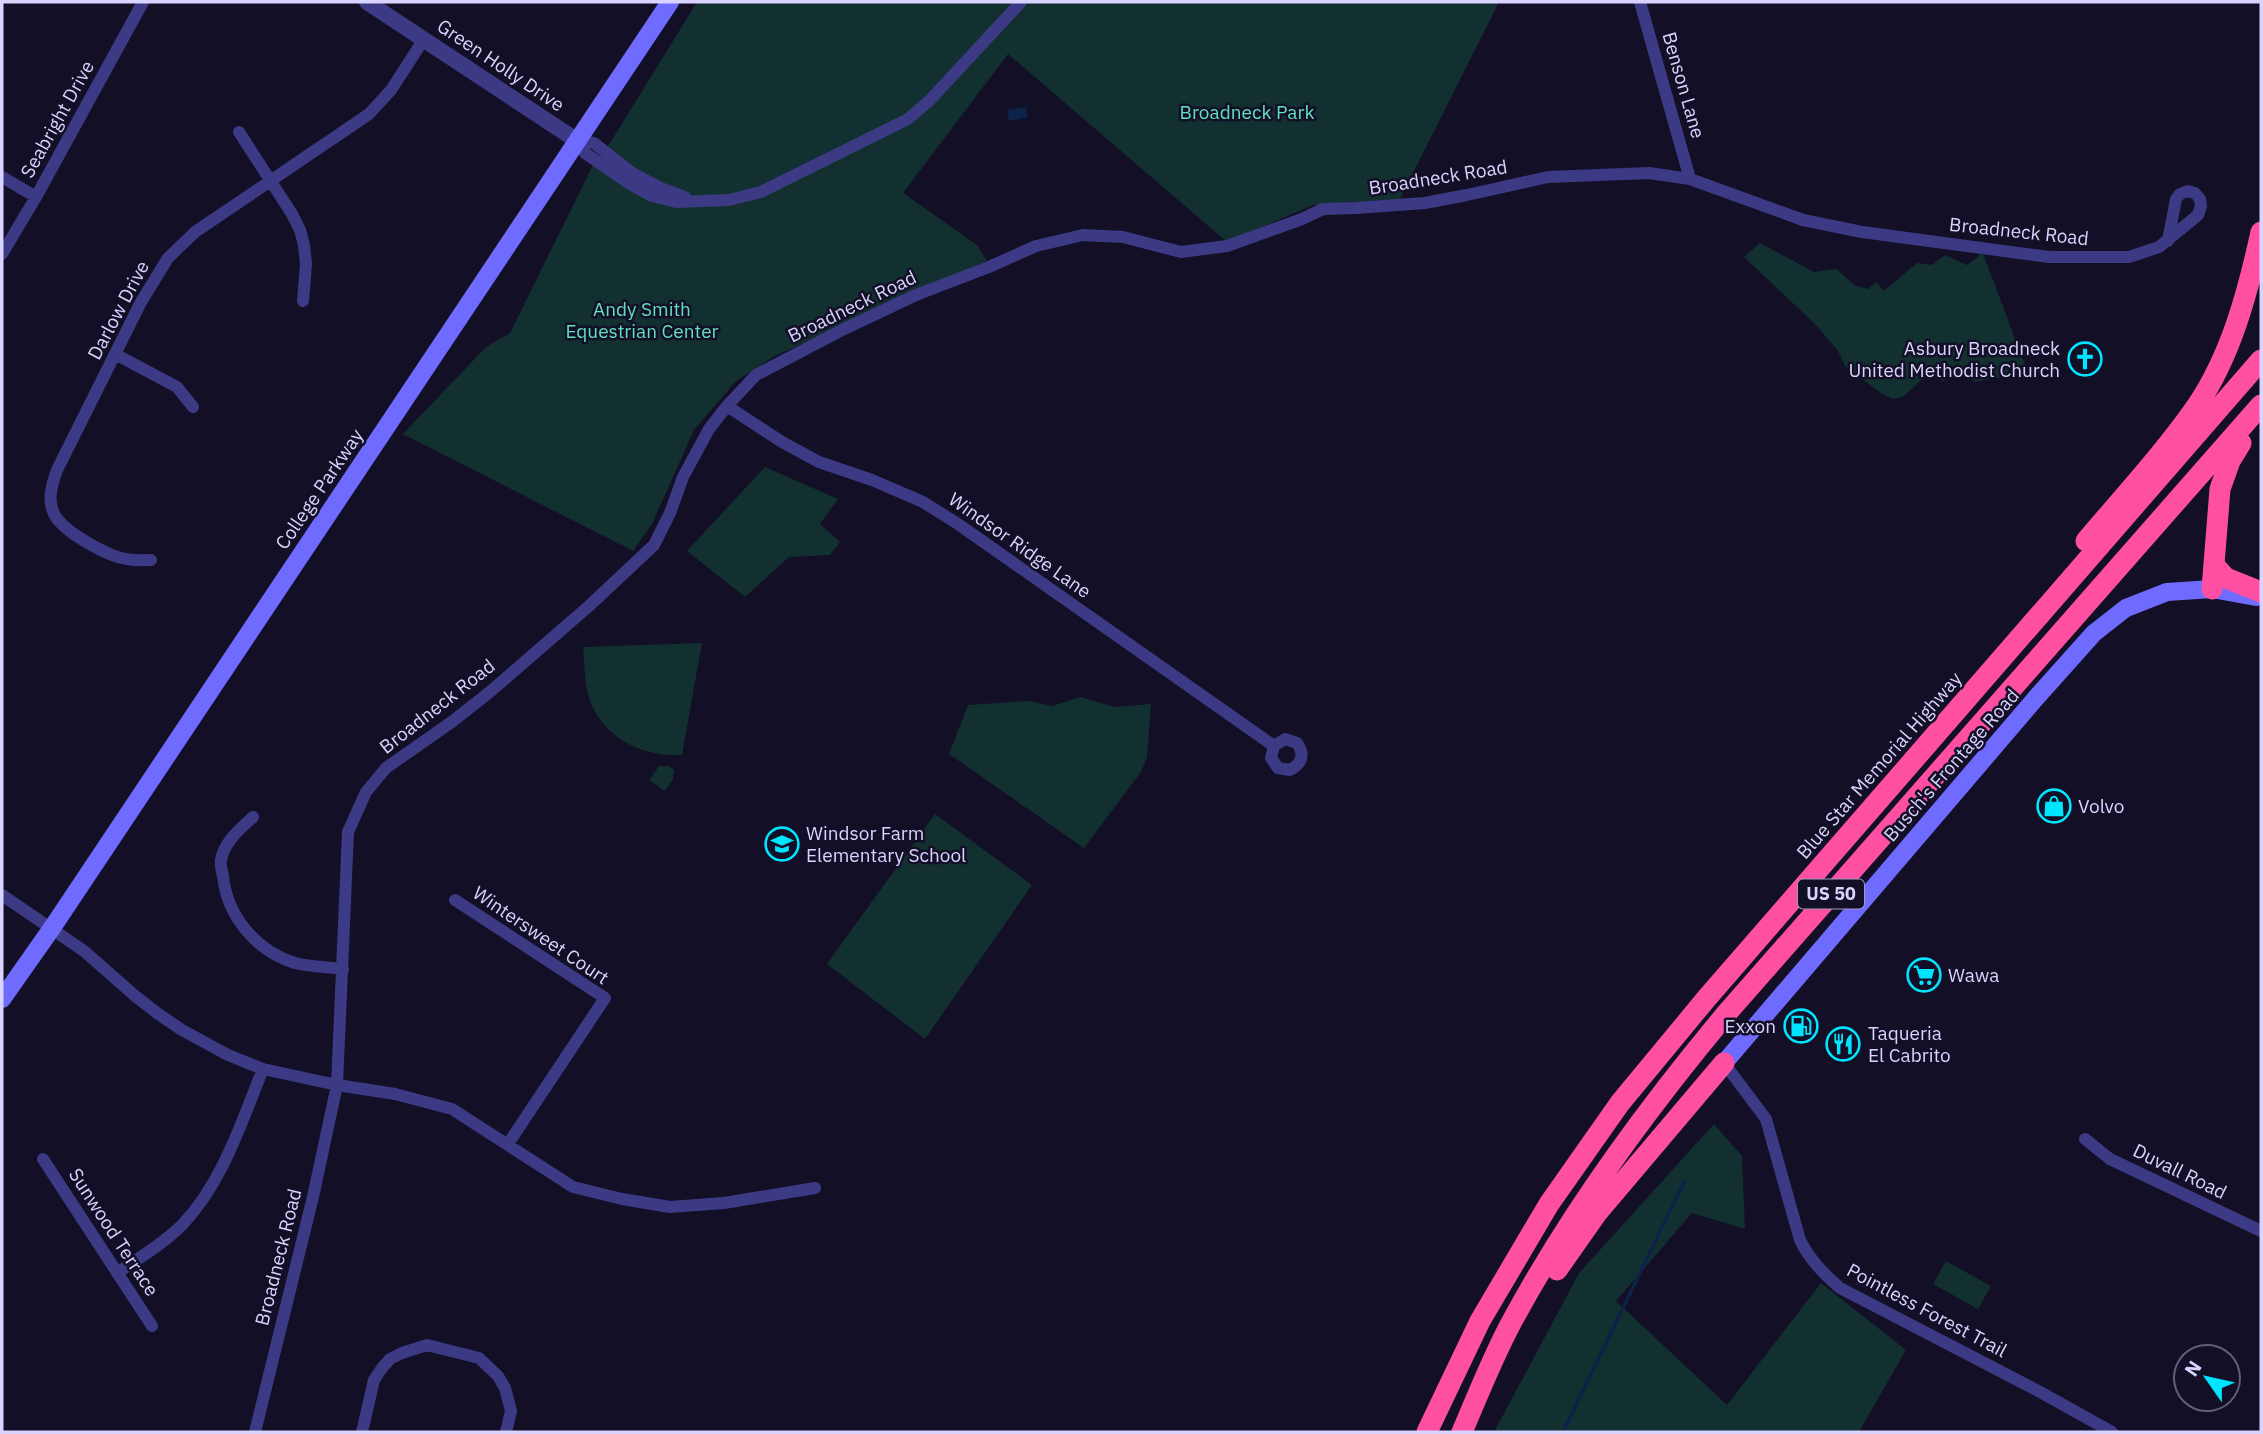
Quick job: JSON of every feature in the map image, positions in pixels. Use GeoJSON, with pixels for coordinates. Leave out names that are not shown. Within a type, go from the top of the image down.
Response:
{"type":"FeatureCollection","features":[{"type":"Feature","properties":{"kind":"highway"},"geometry":{"type":"LineString","coordinates":[[2056,598],[2079,550],[2196,407],[2213,378],[2249,288],[2261,232]]}},
{"type":"Feature","properties":{"kind":"highway","name":"Blue Star Memorial Highway"},"geometry":{"type":"LineString","coordinates":[[1427,1432],[1480,1321],[1549,1205],[1620,1103],[1706,999],[2261,360]]}},
{"type":"Feature","properties":{"kind":"highway","name":"US 50"},"geometry":{"type":"LineString","coordinates":[[1463,1430],[1509,1327],[1541,1271],[1612,1160],[1674,1077],[1726,1014],[2261,405]]}},
{"type":"Feature","properties":{"kind":"highway"},"geometry":{"type":"LineString","coordinates":[[2212,589],[2217,503],[2221,482],[2230,461],[2261,410]]}},
{"type":"Feature","properties":{"kind":"highway"},"geometry":{"type":"LineString","coordinates":[[2215,566],[2226,578],[2261,592]]}},
{"type":"Feature","properties":{"kind":"highway"},"geometry":{"type":"LineString","coordinates":[[1463,1430],[1482,1408],[1537,1303],[1597,1213],[1724,1063]]}},
{"type":"Feature","properties":{"kind":"main road","name":"College Parkway"},"geometry":{"type":"LineString","coordinates":[[2,999],[670,2]]}},
{"type":"Feature","properties":{"kind":"main road","name":"Busch's Frontage Road"},"geometry":{"type":"LineString","coordinates":[[1724,1063],[2094,633],[2126,608],[2151,597],[2180,590],[2212,589],[2261,598]]}},
{"type":"Feature","properties":{"kind":"street","name":"Seabright Drive"},"geometry":{"type":"LineString","coordinates":[[2,254],[143,2]]}},
{"type":"Feature","properties":{"kind":"street","name":"Green Holly Drive"},"geometry":{"type":"LineString","coordinates":[[367,2],[576,140]]}},
{"type":"Feature","properties":{"kind":"street"},"geometry":{"type":"LineString","coordinates":[[576,140],[594,143],[632,173],[692,200],[729,200],[761,192],[896,127],[930,100],[1021,2]]}},
{"type":"Feature","properties":{"kind":"street","name":"Benson Lane"},"geometry":{"type":"LineString","coordinates":[[1640,2],[1690,178]]}},
{"type":"Feature","properties":{"kind":"street","name":"Darlow Drive"},"geometry":{"type":"LineString","coordinates":[[150,560],[137,561],[113,556],[60,523],[51,504],[52,484],[57,470],[152,283],[176,250],[195,232],[369,114],[391,90],[424,39]]}},
{"type":"Feature","properties":{"kind":"street"},"geometry":{"type":"LineString","coordinates":[[239,132],[292,214],[304,246],[306,264],[303,301]]}},
{"type":"Feature","properties":{"kind":"street","name":"Broadneck Road"},"geometry":{"type":"LineString","coordinates":[[255,1432],[337,1085],[348,832],[366,792],[386,768],[453,722],[491,691],[654,545],[670,513],[683,477],[709,429],[757,375],[916,295],[1037,246],[1083,235],[1123,237],[1181,252],[1227,246],[1323,209],[1425,202],[1548,177],[1649,173],[1690,178],[1803,220],[1862,232],[2049,257],[2117,258],[2146,253],[2168,241]]}},
{"type":"Feature","properties":{"kind":"street"},"geometry":{"type":"LineString","coordinates":[[2,177],[36,197]]}},
{"type":"Feature","properties":{"kind":"street"},"geometry":{"type":"LineString","coordinates":[[116,354],[177,387],[193,407]]}},
{"type":"Feature","properties":{"kind":"street","name":"Windsor Ridge Lane"},"geometry":{"type":"LineString","coordinates":[[727,406],[782,442],[819,462],[872,480],[923,502],[1274,746]]}},
{"type":"Feature","properties":{"kind":"street"},"geometry":{"type":"LineString","coordinates":[[253,817],[232,836],[221,860],[224,890],[234,914],[249,934],[266,948],[295,963],[343,970]]}},
{"type":"Feature","properties":{"kind":"street"},"geometry":{"type":"LineString","coordinates":[[2,895],[84,951],[134,995],[182,1030],[228,1055],[263,1069],[396,1094],[452,1109],[573,1186],[622,1199],[670,1207],[724,1203],[815,1188]]}},
{"type":"Feature","properties":{"kind":"street","name":"Wintersweet Court"},"geometry":{"type":"LineString","coordinates":[[455,900],[605,998],[508,1144]]}},
{"type":"Feature","properties":{"kind":"street","name":"Pointless Forest Trail"},"geometry":{"type":"LineString","coordinates":[[1724,1063],[1766,1119],[1800,1240],[1821,1272],[1840,1288],[2042,1392],[2112,1432]]}},
{"type":"Feature","properties":{"kind":"street"},"geometry":{"type":"LineString","coordinates":[[117,1273],[157,1247],[200,1205],[224,1163],[263,1069]]}},
{"type":"Feature","properties":{"kind":"street","name":"Duvall Road"},"geometry":{"type":"LineString","coordinates":[[2085,1139],[2110,1158],[2261,1231]]}},
{"type":"Feature","properties":{"kind":"street","name":"Sunwood Terrace"},"geometry":{"type":"LineString","coordinates":[[43,1159],[152,1326]]}},
{"type":"Feature","properties":{"kind":"street"},"geometry":{"type":"LineString","coordinates":[[362,1432],[374,1381],[382,1368],[402,1353],[427,1345],[479,1358],[498,1376],[505,1388],[511,1412],[506,1432]]}},
{"type":"Feature","properties":{"kind":"green space"},"geometry":{"type":"Polygon","coordinates":[[[697,2],[1499,2],[1400,199],[1313,205],[1227,242],[1008,54],[903,193],[977,245],[987,261],[775,356],[736,381],[694,430],[652,524],[633,551],[403,434],[486,347],[510,333],[592,167],[610,143],[697,2]]]}},
{"type":"Feature","properties":{"kind":"green space"},"geometry":{"type":"Polygon","coordinates":[[[1760,243],[1814,272],[1837,269],[1854,285],[1868,289],[1876,282],[1884,291],[1917,263],[1932,265],[1945,255],[1967,265],[1979,256],[1981,248],[2025,365],[2018,374],[1975,382],[1954,371],[1943,381],[1927,375],[1904,396],[1893,399],[1845,366],[1838,351],[1815,324],[1744,257],[1760,243]]]}},
{"type":"Feature","properties":{"kind":"green space"},"geometry":{"type":"Polygon","coordinates":[[[765,467],[838,499],[820,524],[840,542],[830,555],[789,557],[745,597],[687,551],[765,467]]]}},
{"type":"Feature","properties":{"kind":"green space"},"geometry":{"type":"Polygon","coordinates":[[[702,643],[682,755],[639,749],[605,726],[588,695],[583,647],[702,643]]]}},
{"type":"Feature","properties":{"kind":"green space"},"geometry":{"type":"Polygon","coordinates":[[[1080,697],[1115,707],[1151,704],[1147,757],[1141,772],[1084,848],[949,754],[968,705],[1029,701],[1052,706],[1080,697]]]}},
{"type":"Feature","properties":{"kind":"green space"},"geometry":{"type":"Polygon","coordinates":[[[659,766],[668,766],[674,770],[673,779],[665,791],[649,780],[659,766]]]}},
{"type":"Feature","properties":{"kind":"green space"},"geometry":{"type":"Polygon","coordinates":[[[935,814],[1032,885],[925,1039],[827,964],[935,814]]]}},
{"type":"Feature","properties":{"kind":"green space"},"geometry":{"type":"Polygon","coordinates":[[[1714,1124],[1742,1156],[1745,1229],[1692,1213],[1616,1301],[1727,1405],[1821,1283],[1906,1350],[1859,1432],[1494,1432],[1579,1273],[1714,1124]]]}},
{"type":"Feature","properties":{"kind":"green space"},"geometry":{"type":"Polygon","coordinates":[[[1946,1261],[1991,1286],[1978,1309],[1933,1284],[1946,1261]]]}},
{"type":"Feature","properties":{"kind":"water"},"geometry":{"type":"Polygon","coordinates":[[[1026,107],[1028,117],[1009,121],[1007,110],[1026,107]]]}},
{"type":"Feature","properties":{"kind":"waterway"},"geometry":{"type":"LineString","coordinates":[[1563,1432],[1685,1180]]}},
{"type":"Feature","properties":{"kind":"place","name":"Asbury Broadneck United Methodist Church"},"geometry":{"type":"Point","coordinates":[2085,359]}},
{"type":"Feature","properties":{"kind":"place","name":"Volvo"},"geometry":{"type":"Point","coordinates":[2054,806]}},
{"type":"Feature","properties":{"kind":"place","name":"Windsor Farm Elementary School"},"geometry":{"type":"Point","coordinates":[782,844]}},
{"type":"Feature","properties":{"kind":"place","name":"Wawa"},"geometry":{"type":"Point","coordinates":[1924,975]}},
{"type":"Feature","properties":{"kind":"place","name":"Exxon"},"geometry":{"type":"Point","coordinates":[1801,1026]}},
{"type":"Feature","properties":{"kind":"place","name":"Taqueria El Cabrito"},"geometry":{"type":"Point","coordinates":[1843,1044]}},
{"type":"Feature","properties":{"kind":"park label","name":"Broadneck Park"},"geometry":{"type":"Point","coordinates":[1247,112]}},
{"type":"Feature","properties":{"kind":"park label","name":"Andy Smith Equestrian Center"},"geometry":{"type":"Point","coordinates":[642,320]}}]}
